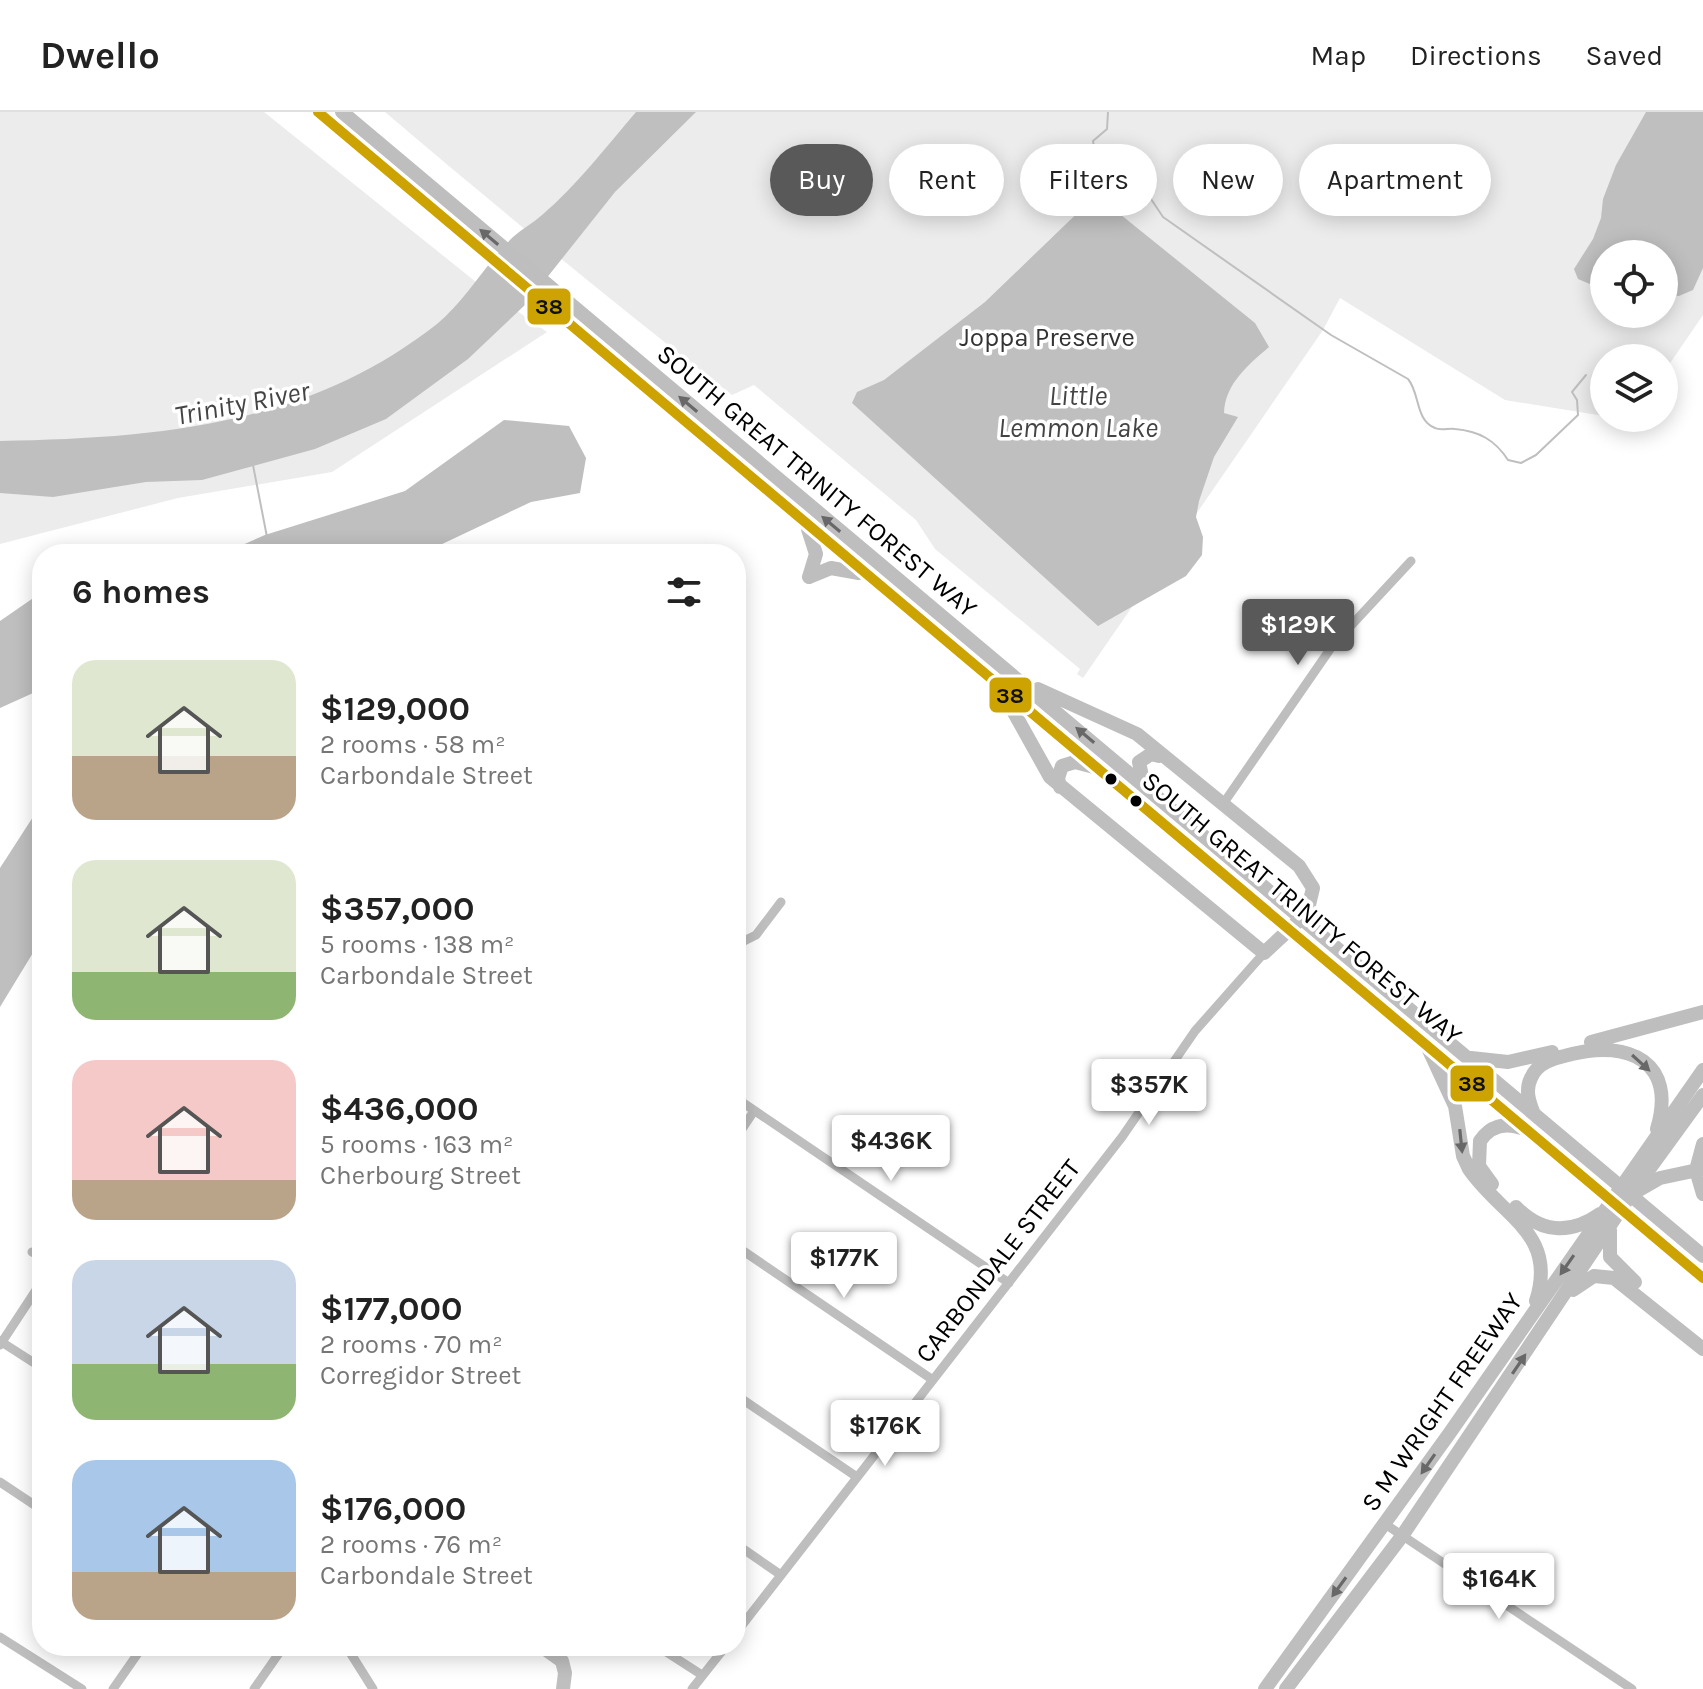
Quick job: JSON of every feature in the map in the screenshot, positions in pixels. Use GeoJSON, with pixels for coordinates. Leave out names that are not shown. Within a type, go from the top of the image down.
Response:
{"type":"FeatureCollection","features":[{"type":"Feature","properties":{"kind":"main road","name":"SOUTH GREAT TRINITY FOREST WAY"},"geometry":{"type":"LineString","coordinates":[[318,112],[350,129],[748,454],[1269,889],[1384,998],[1424,1043],[1703,1278]]}},
{"type":"Feature","properties":{"kind":"main road","name":"SOUTH GREAT TRINITY FOREST WAY"},"geometry":{"type":"LineString","coordinates":[[342,112],[350,129],[864,575],[1258,901],[1384,998],[1467,1056],[1703,1256]]}},
{"type":"Feature","properties":{"kind":"main road"},"geometry":{"type":"LineString","coordinates":[[806,525],[816,554],[809,577],[831,568],[864,575]]}},
{"type":"Feature","properties":{"kind":"main road"},"geometry":{"type":"LineString","coordinates":[[835,550],[848,550],[890,575]]}},
{"type":"Feature","properties":{"kind":"main road"},"geometry":{"type":"LineString","coordinates":[[999,688],[1022,723],[1044,769],[1060,787],[1264,953],[1307,913],[1313,888],[1299,866],[1159,756],[1137,734],[1019,681]]}},
{"type":"Feature","properties":{"kind":"main road"},"geometry":{"type":"LineString","coordinates":[[1145,785],[1139,762],[1151,754],[1159,756]]}},
{"type":"Feature","properties":{"kind":"main road"},"geometry":{"type":"LineString","coordinates":[[1060,787],[1059,771],[1068,763],[1100,770]]}},
{"type":"Feature","properties":{"kind":"main road"},"geometry":{"type":"LineString","coordinates":[[1467,1056],[1492,1063],[1523,1060],[1703,1012]]}},
{"type":"Feature","properties":{"kind":"main road"},"geometry":{"type":"LineString","coordinates":[[1424,1043],[1455,1106],[1463,1156],[1469,1169],[1530,1234],[1540,1251],[1543,1277],[1531,1317]]}},
{"type":"Feature","properties":{"kind":"main road"},"geometry":{"type":"LineString","coordinates":[[1534,1114],[1528,1091],[1538,1068],[1553,1058],[1611,1048],[1641,1060],[1656,1079],[1662,1103],[1654,1139]]}},
{"type":"Feature","properties":{"kind":"main road","name":"S M WRIGHT FREEWAY"},"geometry":{"type":"LineString","coordinates":[[1265,1689],[1385,1524],[1703,1070]]}},
{"type":"Feature","properties":{"kind":"main road","name":"S M WRIGHT FREEWAY"},"geometry":{"type":"LineString","coordinates":[[1286,1689],[1402,1536],[1629,1197],[1703,1095]]}},
{"type":"Feature","properties":{"kind":"main road"},"geometry":{"type":"LineString","coordinates":[[1527,1130],[1502,1125],[1484,1135],[1478,1158],[1486,1178],[1526,1218],[1544,1227],[1571,1228],[1604,1212]]}},
{"type":"Feature","properties":{"kind":"main road"},"geometry":{"type":"LineString","coordinates":[[1703,1144],[1697,1154],[1703,1195]]}},
{"type":"Feature","properties":{"kind":"main road"},"geometry":{"type":"LineString","coordinates":[[1629,1197],[1660,1178],[1701,1169]]}},
{"type":"Feature","properties":{"kind":"main road"},"geometry":{"type":"LineString","coordinates":[[1660,1178],[1677,1179],[1703,1195]]}},
{"type":"Feature","properties":{"kind":"main road"},"geometry":{"type":"LineString","coordinates":[[1611,1227],[1608,1244],[1613,1262],[1703,1339]]}},
{"type":"Feature","properties":{"kind":"main road"},"geometry":{"type":"LineString","coordinates":[[1561,1301],[1586,1279],[1614,1278],[1703,1349]]}},
{"type":"Feature","properties":{"kind":"street"},"geometry":{"type":"LineString","coordinates":[[1223,804],[1333,645],[1411,561]]}},
{"type":"Feature","properties":{"kind":"street"},"geometry":{"type":"LineString","coordinates":[[746,940],[756,935],[781,902]]}},
{"type":"Feature","properties":{"kind":"street","name":"CARBONDALE STREET"},"geometry":{"type":"LineString","coordinates":[[746,1620],[1122,1137],[1195,1031],[1264,953]]}},
{"type":"Feature","properties":{"kind":"street"},"geometry":{"type":"LineString","coordinates":[[746,1105],[1009,1283]]}},
{"type":"Feature","properties":{"kind":"street"},"geometry":{"type":"LineString","coordinates":[[746,1123],[754,1111]]}},
{"type":"Feature","properties":{"kind":"street"},"geometry":{"type":"LineString","coordinates":[[746,1253],[933,1380]]}},
{"type":"Feature","properties":{"kind":"street"},"geometry":{"type":"LineString","coordinates":[[32,1296],[1,1343],[32,1362]]}},
{"type":"Feature","properties":{"kind":"street"},"geometry":{"type":"LineString","coordinates":[[746,1402],[857,1477]]}},
{"type":"Feature","properties":{"kind":"street"},"geometry":{"type":"LineString","coordinates":[[0,1482],[32,1503]]}},
{"type":"Feature","properties":{"kind":"street"},"geometry":{"type":"LineString","coordinates":[[1385,1524],[1632,1689]]}},
{"type":"Feature","properties":{"kind":"street"},"geometry":{"type":"LineString","coordinates":[[746,1551],[781,1575]]}},
{"type":"Feature","properties":{"kind":"street"},"geometry":{"type":"LineString","coordinates":[[0,1637],[82,1689]]}},
{"type":"Feature","properties":{"kind":"street"},"geometry":{"type":"LineString","coordinates":[[113,1689],[136,1656]]}},
{"type":"Feature","properties":{"kind":"street"},"geometry":{"type":"LineString","coordinates":[[254,1689],[277,1656]]}},
{"type":"Feature","properties":{"kind":"street"},"geometry":{"type":"LineString","coordinates":[[352,1656],[373,1689]]}},
{"type":"Feature","properties":{"kind":"street"},"geometry":{"type":"LineString","coordinates":[[673,1656],[702,1675]]}},
{"type":"Feature","properties":{"kind":"street"},"geometry":{"type":"LineString","coordinates":[[692,1689],[718,1656]]}},
{"type":"Feature","properties":{"kind":"green space"},"geometry":{"type":"Polygon","coordinates":[[[0,112],[264,112],[476,282],[547,332],[332,472],[178,498],[0,544],[0,112]]]}},
{"type":"Feature","properties":{"kind":"green space","name":"Joppa Preserve"},"geometry":{"type":"Polygon","coordinates":[[[385,112],[1703,112],[1703,315],[1678,352],[1678,344],[1590,344],[1590,414],[1505,400],[1340,298],[1323,330],[1083,678],[1077,674],[1080,669],[935,549],[916,520],[754,385],[732,395],[385,112]]]}},
{"type":"Feature","properties":{"kind":"water"},"geometry":{"type":"Polygon","coordinates":[[[636,112],[696,112],[615,192],[526,304],[468,359],[386,419],[315,449],[202,480],[146,482],[53,497],[0,493],[0,441],[117,436],[229,420],[283,405],[336,385],[387,358],[437,324],[467,293],[503,247],[567,191],[636,112]]]}},
{"type":"Feature","properties":{"kind":"water"},"geometry":{"type":"Polygon","coordinates":[[[1646,112],[1703,112],[1703,268],[1693,290],[1678,296],[1678,240],[1592,240],[1616,165],[1646,112]]]}},
{"type":"Feature","properties":{"kind":"water","name":"Little Lemmon Lake"},"geometry":{"type":"Polygon","coordinates":[[[1074,216],[1122,216],[1255,323],[1269,347],[1239,376],[1228,393],[1224,413],[1238,417],[1214,457],[1199,501],[1196,517],[1203,537],[1202,555],[1186,576],[1098,626],[852,403],[857,392],[884,380],[985,302],[1074,216]]]}},
{"type":"Feature","properties":{"kind":"water"},"geometry":{"type":"Polygon","coordinates":[[[1590,244],[1590,284],[1578,279],[1574,269],[1590,244]]]}},
{"type":"Feature","properties":{"kind":"water"},"geometry":{"type":"Polygon","coordinates":[[[504,420],[569,426],[586,458],[580,493],[531,502],[442,544],[245,544],[405,491],[504,420]]]}},
{"type":"Feature","properties":{"kind":"water"},"geometry":{"type":"Polygon","coordinates":[[[32,599],[32,694],[0,708],[0,621],[32,599]]]}},
{"type":"Feature","properties":{"kind":"water"},"geometry":{"type":"Polygon","coordinates":[[[32,818],[32,954],[0,1007],[0,868],[32,818]]]}},
{"type":"Feature","properties":{"kind":"waterway"},"geometry":{"type":"LineString","coordinates":[[1108,112],[1107,129],[1093,141],[1096,159],[1104,165],[1123,163],[1133,172],[1163,217],[1331,335],[1408,379],[1424,419],[1435,428],[1479,434],[1498,447],[1508,460],[1521,463],[1536,455],[1578,415],[1577,400],[1572,392],[1586,375]]}},
{"type":"Feature","properties":{"kind":"waterway"},"geometry":{"type":"LineString","coordinates":[[253,465],[267,537]]}},
{"type":"Feature","properties":{"kind":"waterway"},"geometry":{"type":"LineString","coordinates":[[555,1656],[562,1661],[565,1673],[563,1689]]}},
{"type":"Feature","properties":{"kind":"transit line","name":"38"},"geometry":{"type":"LineString","coordinates":[[318,112],[1703,1278]]}},
{"type":"Feature","properties":{"kind":"water label","name":"Trinity River"},"geometry":{"type":"Point","coordinates":[242,403]}}]}
